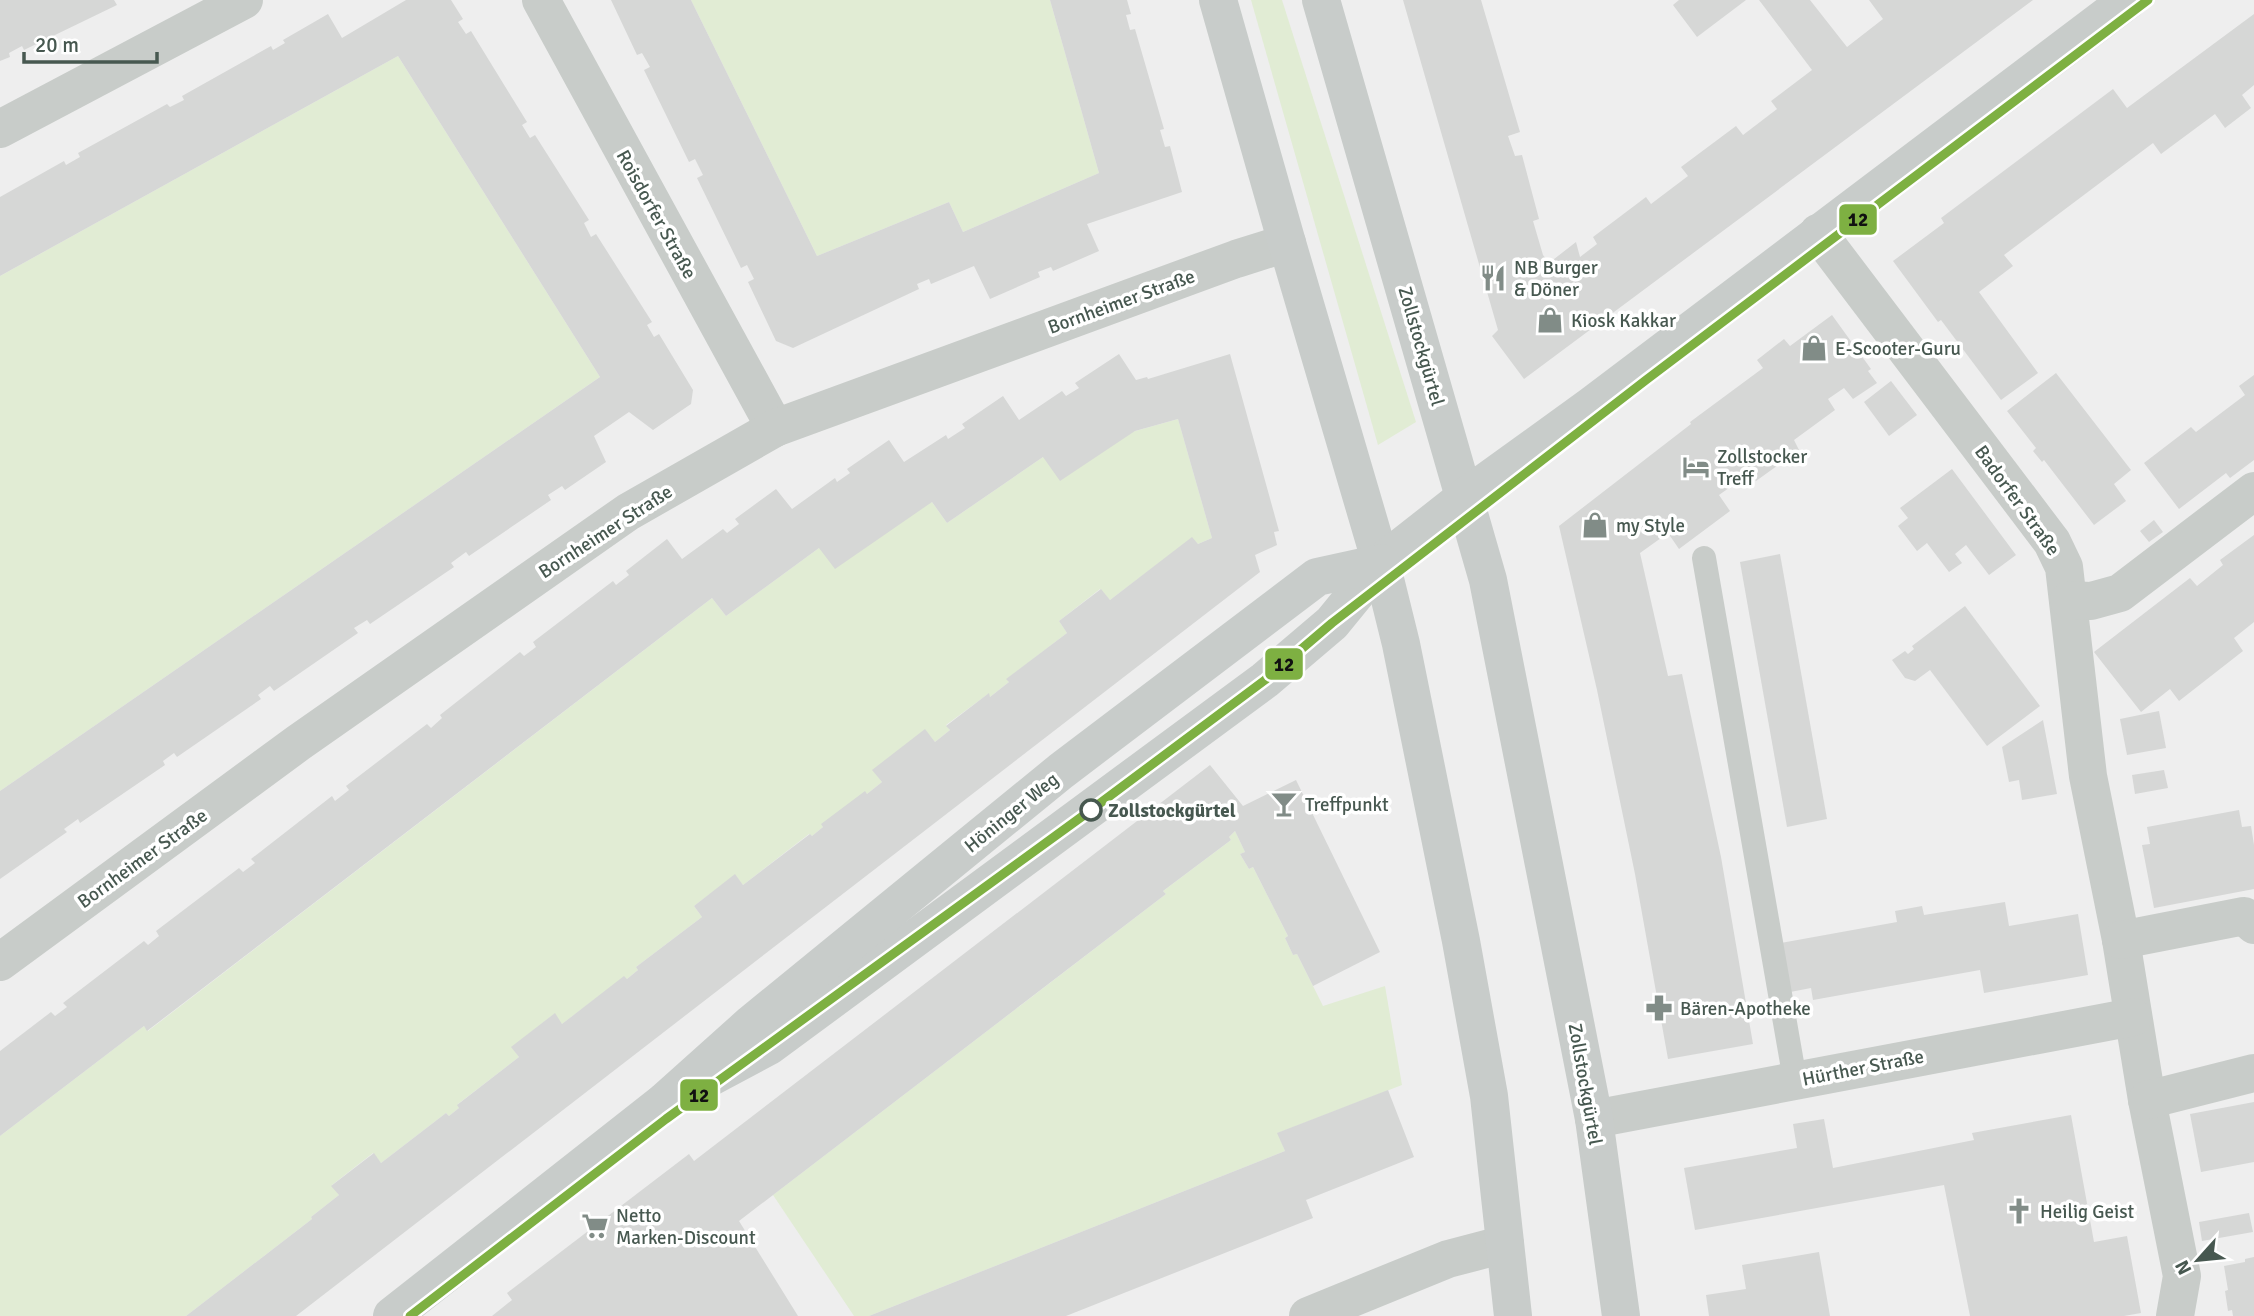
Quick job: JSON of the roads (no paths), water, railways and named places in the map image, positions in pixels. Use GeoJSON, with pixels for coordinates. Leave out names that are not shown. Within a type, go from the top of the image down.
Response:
{"type":"FeatureCollection","features":[{"type":"Feature","properties":{"kind":"street"},"geometry":{"type":"LineString","coordinates":[[0,129],[244,0]]}},
{"type":"Feature","properties":{"kind":"street","name":"Roisdorfer Straße"},"geometry":{"type":"LineString","coordinates":[[541,0],[775,428]]}},
{"type":"Feature","properties":{"kind":"street"},"geometry":{"type":"LineString","coordinates":[[1219,0],[1381,563],[1401,645],[1466,967],[1489,1096],[1513,1316]]}},
{"type":"Feature","properties":{"kind":"street","name":"Zollstockgürtel"},"geometry":{"type":"LineString","coordinates":[[1321,0],[1488,580],[1594,1119],[1621,1316]]}},
{"type":"Feature","properties":{"kind":"street","name":"Höninger Weg"},"geometry":{"type":"LineString","coordinates":[[664,1102],[769,1045],[1254,688],[1332,623],[1381,563],[1465,497],[1591,406],[2128,0]]}},
{"type":"Feature","properties":{"kind":"street","name":"Badorfer Straße"},"geometry":{"type":"LineString","coordinates":[[1818,233],[2052,542],[2064,567],[2088,776],[2121,940],[2147,1100],[2182,1276],[2175,1316]]}},
{"type":"Feature","properties":{"kind":"street","name":"Bornheimer Straße"},"geometry":{"type":"LineString","coordinates":[[0,962],[298,743],[628,512],[775,428],[1287,243]]}},
{"type":"Feature","properties":{"kind":"street"},"geometry":{"type":"LineString","coordinates":[[2069,600],[2091,601],[2120,593],[2254,491]]}},
{"type":"Feature","properties":{"kind":"street","name":"Höninger Weg"},"geometry":{"type":"LineString","coordinates":[[392,1316],[664,1102],[751,1024],[1061,771],[1317,577],[1381,563]]}},
{"type":"Feature","properties":{"kind":"street"},"geometry":{"type":"LineString","coordinates":[[2121,940],[2244,916],[2254,925]]}},
{"type":"Feature","properties":{"kind":"street","name":"Hürther Straße"},"geometry":{"type":"LineString","coordinates":[[1594,1119],[2133,1017]]}},
{"type":"Feature","properties":{"kind":"street"},"geometry":{"type":"LineString","coordinates":[[2147,1100],[2254,1073]]}},
{"type":"Feature","properties":{"kind":"street"},"geometry":{"type":"LineString","coordinates":[[1308,1316],[1448,1259],[1505,1244]]}},
{"type":"Feature","properties":{"kind":"lane"},"geometry":{"type":"LineString","coordinates":[[1704,558],[1796,1080]]}},
{"type":"Feature","properties":{"kind":"place","name":"NB Burger & Döner"},"geometry":{"type":"Point","coordinates":[1493,278]}},
{"type":"Feature","properties":{"kind":"place","name":"Kiosk Kakkar"},"geometry":{"type":"Point","coordinates":[1550,320]}},
{"type":"Feature","properties":{"kind":"place","name":"E-Scooter-Guru"},"geometry":{"type":"Point","coordinates":[1814,348]}},
{"type":"Feature","properties":{"kind":"place","name":"Zollstocker Treff"},"geometry":{"type":"Point","coordinates":[1696,467]}},
{"type":"Feature","properties":{"kind":"place","name":"my Style"},"geometry":{"type":"Point","coordinates":[1595,525]}},
{"type":"Feature","properties":{"kind":"place","name":"Treffpunkt"},"geometry":{"type":"Point","coordinates":[1284,804]}},
{"type":"Feature","properties":{"kind":"place","name":"Zollstockgürtel"},"geometry":{"type":"Point","coordinates":[1091,810]}},
{"type":"Feature","properties":{"kind":"place","name":"Bären-Apotheke"},"geometry":{"type":"Point","coordinates":[1659,1008]}},
{"type":"Feature","properties":{"kind":"place","name":"Heilig Geist"},"geometry":{"type":"Point","coordinates":[2019,1211]}},
{"type":"Feature","properties":{"kind":"place","name":"Netto Marken-Discount"},"geometry":{"type":"Point","coordinates":[595,1226]}}]}
